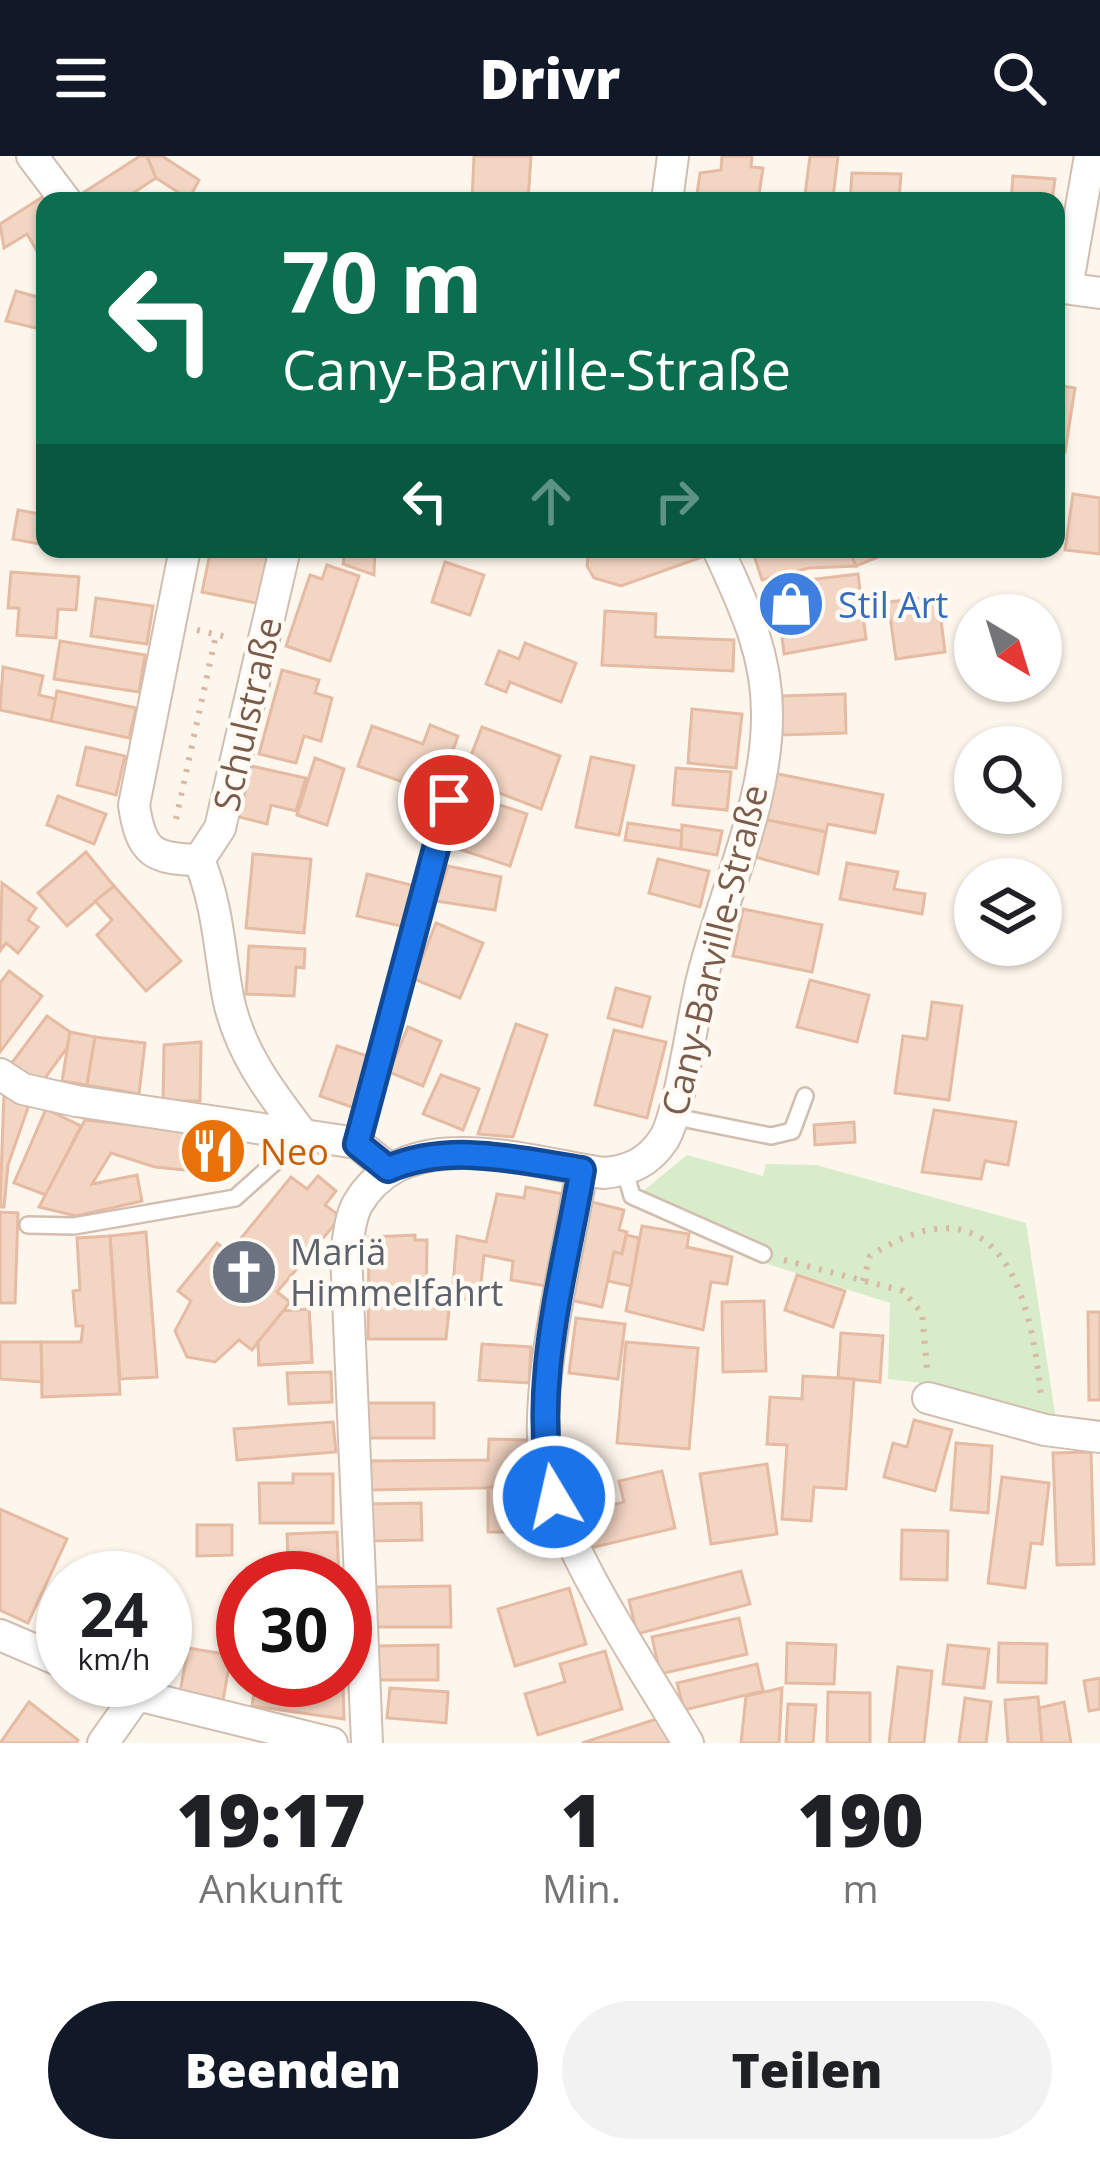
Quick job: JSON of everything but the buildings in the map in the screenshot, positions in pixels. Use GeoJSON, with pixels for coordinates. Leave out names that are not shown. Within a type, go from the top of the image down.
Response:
{"type":"FeatureCollection","features":[{"type":"Feature","properties":{"kind":"street"},"geometry":{"type":"LineString","coordinates":[[32,156],[59,192]]}},
{"type":"Feature","properties":{"kind":"street"},"geometry":{"type":"LineString","coordinates":[[668,192],[673,156]]}},
{"type":"Feature","properties":{"kind":"street"},"geometry":{"type":"LineString","coordinates":[[1065,269],[1090,156]]}},
{"type":"Feature","properties":{"kind":"street"},"geometry":{"type":"LineString","coordinates":[[1065,288],[1100,293]]}},
{"type":"Feature","properties":{"kind":"street"},"geometry":{"type":"LineString","coordinates":[[182,558],[134,805],[137,830],[148,849],[163,859],[199,860],[215,897],[229,1001],[254,1071],[304,1136]]}},
{"type":"Feature","properties":{"kind":"street","name":"Schulstraße"},"geometry":{"type":"LineString","coordinates":[[199,860],[220,828],[283,558]]}},
{"type":"Feature","properties":{"kind":"street","name":"Cany-Barville-Straße"},"geometry":{"type":"LineString","coordinates":[[625,1171],[647,1160],[667,1135],[766,736],[766,684],[759,639],[722,558]]}},
{"type":"Feature","properties":{"kind":"street"},"geometry":{"type":"LineString","coordinates":[[0,1074],[23,1089],[76,1101],[357,1144],[388,1169]]}},
{"type":"Feature","properties":{"kind":"street"},"geometry":{"type":"LineString","coordinates":[[367,1743],[346,1251],[355,1208],[388,1169],[418,1156],[453,1153],[625,1171]]}},
{"type":"Feature","properties":{"kind":"street"},"geometry":{"type":"LineString","coordinates":[[582,1170],[547,1382],[544,1454],[554,1497],[573,1543],[688,1743]]}},
{"type":"Feature","properties":{"kind":"street"},"geometry":{"type":"LineString","coordinates":[[928,1398],[1046,1430],[1100,1437]]}},
{"type":"Feature","properties":{"kind":"street"},"geometry":{"type":"LineString","coordinates":[[0,1635],[36,1650]]}},
{"type":"Feature","properties":{"kind":"street"},"geometry":{"type":"LineString","coordinates":[[103,1743],[127,1707]]}},
{"type":"Feature","properties":{"kind":"street"},"geometry":{"type":"LineString","coordinates":[[188,1707],[332,1743]]}},
{"type":"Feature","properties":{"kind":"lane"},"geometry":{"type":"LineString","coordinates":[[357,1144],[449,800]]}},
{"type":"Feature","properties":{"kind":"lane"},"geometry":{"type":"LineString","coordinates":[[671,1116],[771,1136],[792,1130],[805,1096]]}},
{"type":"Feature","properties":{"kind":"lane"},"geometry":{"type":"LineString","coordinates":[[28,1225],[74,1226],[235,1198],[304,1136]]}},
{"type":"Feature","properties":{"kind":"lane"},"geometry":{"type":"LineString","coordinates":[[625,1171],[632,1196],[763,1254]]}},
{"type":"Feature","properties":{"kind":"path"},"geometry":{"type":"LineString","coordinates":[[170,624],[264,644]]}},
{"type":"Feature","properties":{"kind":"path"},"geometry":{"type":"LineString","coordinates":[[176,819],[216,635]]}},
{"type":"Feature","properties":{"kind":"path"},"geometry":{"type":"LineString","coordinates":[[863,1281],[870,1256],[898,1238],[940,1226],[966,1230],[993,1246],[1011,1267],[1025,1298],[1036,1343],[1046,1430]]}},
{"type":"Feature","properties":{"kind":"path"},"geometry":{"type":"LineString","coordinates":[[763,1254],[904,1291],[922,1313],[928,1398]]}},
{"type":"Feature","properties":{"kind":"green space"},"geometry":{"type":"Polygon","coordinates":[[[687,1155],[763,1176],[766,1164],[816,1165],[1026,1223],[1056,1420],[929,1384],[888,1379],[890,1303],[764,1263],[763,1249],[642,1192],[687,1155]]]}},
{"type":"Feature","properties":{"kind":"place","name":"Stil Art"},"geometry":{"type":"Point","coordinates":[791,604]}},
{"type":"Feature","properties":{"kind":"place","name":"Neo"},"geometry":{"type":"Point","coordinates":[213,1151]}},
{"type":"Feature","properties":{"kind":"place","name":"Mariä Himmelfahrt"},"geometry":{"type":"Point","coordinates":[244,1272]}},
{"type":"Feature","properties":{"kind":"route"},"geometry":{"type":"LineString","coordinates":[[449,800],[357,1144],[388,1169],[418,1156],[453,1153],[582,1170],[547,1382],[544,1454],[554,1497]]}}]}
